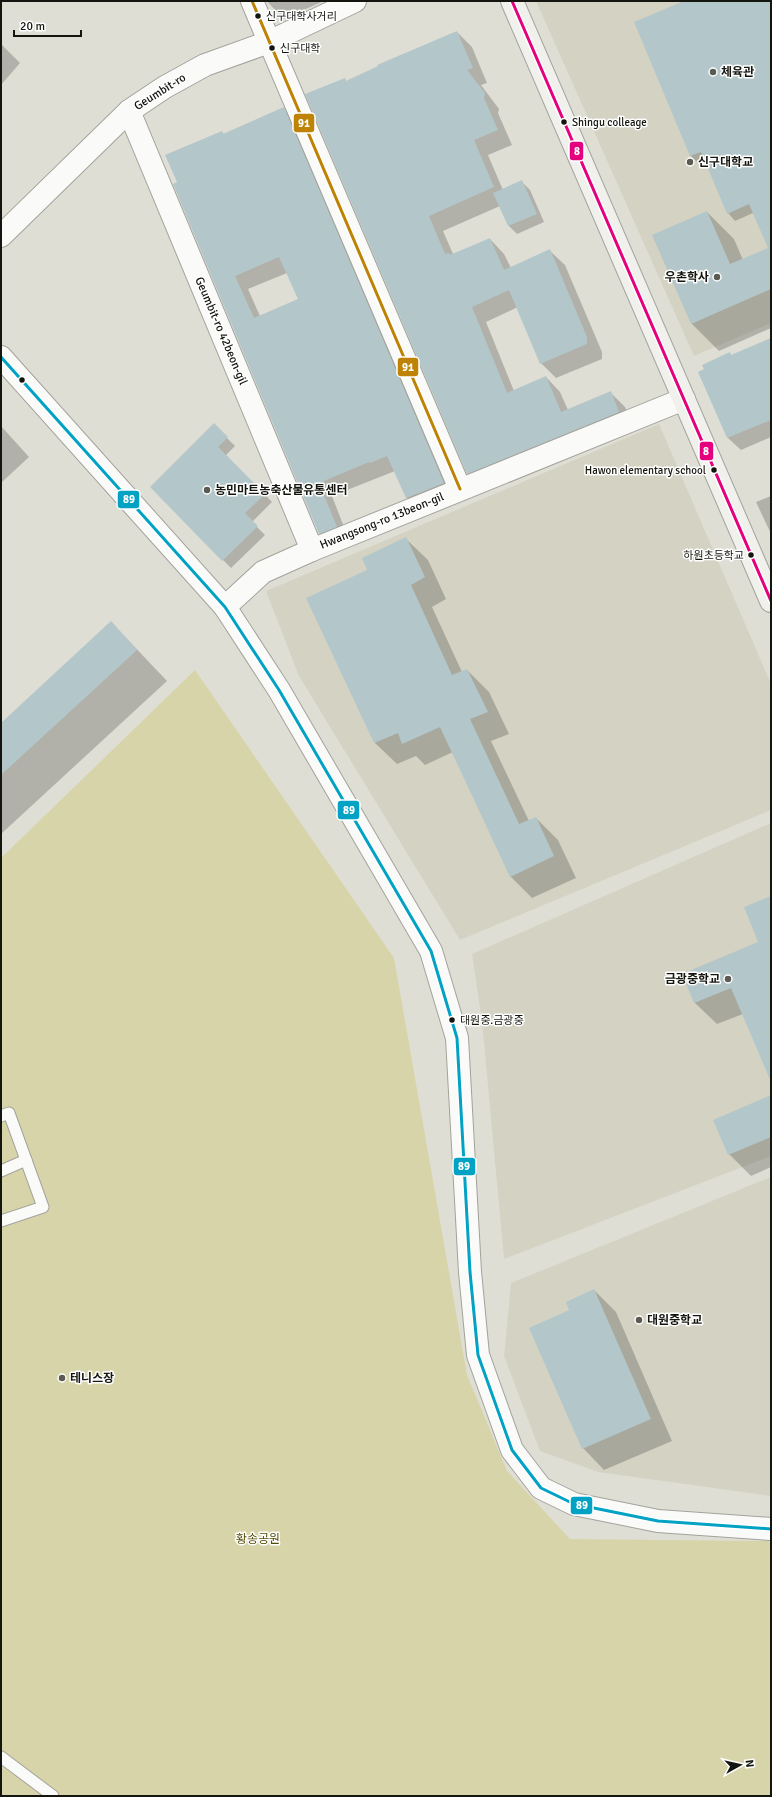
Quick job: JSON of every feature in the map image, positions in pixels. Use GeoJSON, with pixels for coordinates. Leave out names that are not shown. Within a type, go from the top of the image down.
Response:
{"type":"FeatureCollection","features":[{"type":"Feature","properties":{"kind":"main road"},"geometry":{"type":"LineString","coordinates":[[512,1],[770,595]]}},
{"type":"Feature","properties":{"kind":"street"},"geometry":{"type":"LineString","coordinates":[[252,1],[460,489]]}},
{"type":"Feature","properties":{"kind":"street","name":"Geumbit-ro"},"geometry":{"type":"LineString","coordinates":[[1,236],[129,112],[165,87],[205,65],[269,42],[355,1]]}},
{"type":"Feature","properties":{"kind":"street","name":"Geumbit-ro 42beon-gil"},"geometry":{"type":"LineString","coordinates":[[129,112],[312,550]]}},
{"type":"Feature","properties":{"kind":"street"},"geometry":{"type":"LineString","coordinates":[[1,357],[224,607],[279,690],[431,951],[457,1038],[470,1272],[478,1355],[512,1450],[542,1488],[574,1504],[658,1521],[771,1529]]}},
{"type":"Feature","properties":{"kind":"street","name":"Hwangsong-ro 13beon-gil"},"geometry":{"type":"LineString","coordinates":[[224,607],[263,572],[312,550],[460,489],[684,399]]}},
{"type":"Feature","properties":{"kind":"lane"},"geometry":{"type":"LineString","coordinates":[[1,1116],[9,1112],[43,1207],[1,1222]]}},
{"type":"Feature","properties":{"kind":"lane"},"geometry":{"type":"LineString","coordinates":[[1,1171],[26,1160]]}},
{"type":"Feature","properties":{"kind":"lane"},"geometry":{"type":"LineString","coordinates":[[1,1757],[53,1796]]}},
{"type":"Feature","properties":{"kind":"shaded area","name":"신구대학교"},"geometry":{"type":"Polygon","coordinates":[[[536,1],[771,1],[771,323],[694,356],[536,1]]]}},
{"type":"Feature","properties":{"kind":"shaded area","name":"하원초등학교"},"geometry":{"type":"Polygon","coordinates":[[[659,424],[771,684],[771,810],[460,940],[299,676],[266,591],[659,424]]]}},
{"type":"Feature","properties":{"kind":"shaded area","name":"금광중학교"},"geometry":{"type":"Polygon","coordinates":[[[771,823],[771,1156],[504,1259],[482,1021],[472,954],[771,823]]]}},
{"type":"Feature","properties":{"kind":"shaded area","name":"대원중학교"},"geometry":{"type":"Polygon","coordinates":[[[771,1177],[771,1496],[598,1472],[540,1451],[504,1356],[511,1283],[771,1177]]]}},
{"type":"Feature","properties":{"kind":"green space","name":"황송공원"},"geometry":{"type":"Polygon","coordinates":[[[195,670],[394,958],[467,1375],[507,1471],[570,1539],[771,1541],[771,1796],[1,1796],[1,858],[195,670]]]}},
{"type":"Feature","properties":{"kind":"building"},"geometry":{"type":"Polygon","coordinates":[[[684,1],[771,1],[771,289],[691,324],[652,235],[707,211],[730,264],[768,248],[749,204],[727,214],[701,152],[690,156],[634,22],[684,1]]]}},
{"type":"Feature","properties":{"kind":"building"},"geometry":{"type":"Polygon","coordinates":[[[457,31],[473,68],[467,70],[485,93],[484,98],[498,130],[474,140],[494,187],[429,216],[445,254],[449,253],[450,255],[490,238],[504,270],[550,249],[587,337],[587,344],[540,364],[509,290],[472,307],[507,393],[546,376],[561,412],[611,391],[619,412],[467,474],[305,94],[345,78],[346,81],[378,66],[377,65],[457,31]]]}},
{"type":"Feature","properties":{"kind":"building"},"geometry":{"type":"Polygon","coordinates":[[[284,107],[444,483],[406,498],[387,456],[370,463],[369,462],[319,483],[337,527],[319,534],[173,184],[177,182],[165,155],[222,131],[223,134],[284,107]],[[279,257],[235,276],[254,318],[298,299],[279,257]]]}},
{"type":"Feature","properties":{"kind":"building"},"geometry":{"type":"Polygon","coordinates":[[[522,180],[537,214],[508,226],[493,193],[522,180]]]}},
{"type":"Feature","properties":{"kind":"building"},"geometry":{"type":"Polygon","coordinates":[[[771,338],[771,420],[727,438],[698,372],[704,369],[702,365],[730,352],[731,355],[771,338]]]}},
{"type":"Feature","properties":{"kind":"building","name":"농민마트농축산물유통센터"},"geometry":{"type":"Polygon","coordinates":[[[214,423],[228,437],[218,447],[265,494],[245,513],[258,526],[222,561],[150,487],[214,423]]]}},
{"type":"Feature","properties":{"kind":"building"},"geometry":{"type":"Polygon","coordinates":[[[406,537],[425,577],[411,585],[452,675],[467,669],[488,712],[470,719],[519,824],[536,817],[554,856],[510,877],[440,727],[402,744],[398,733],[374,743],[306,598],[367,570],[362,558],[406,537]]]}},
{"type":"Feature","properties":{"kind":"building"},"geometry":{"type":"Polygon","coordinates":[[[111,621],[137,650],[1,775],[1,723],[111,621]]]}},
{"type":"Feature","properties":{"kind":"building","name":"금광중학교"},"geometry":{"type":"Polygon","coordinates":[[[771,896],[771,1082],[731,988],[694,1003],[682,974],[758,942],[744,907],[771,896]]]}},
{"type":"Feature","properties":{"kind":"building"},"geometry":{"type":"Polygon","coordinates":[[[771,1095],[771,1137],[728,1155],[713,1120],[771,1095]]]}},
{"type":"Feature","properties":{"kind":"building"},"geometry":{"type":"Polygon","coordinates":[[[594,1289],[651,1419],[582,1449],[529,1328],[569,1310],[566,1302],[594,1289]]]}},
{"type":"Feature","properties":{"kind":"transit line","name":"91"},"geometry":{"type":"LineString","coordinates":[[252,1],[460,489]]}},
{"type":"Feature","properties":{"kind":"transit line","name":"8"},"geometry":{"type":"LineString","coordinates":[[512,1],[771,601]]}},
{"type":"Feature","properties":{"kind":"transit line","name":"89"},"geometry":{"type":"LineString","coordinates":[[1,357],[225,607],[279,690],[431,951],[457,1038],[470,1272],[478,1355],[512,1450],[541,1488],[574,1504],[658,1521],[771,1529]]}},
{"type":"Feature","properties":{"kind":"place","name":"신구대학사거리"},"geometry":{"type":"Point","coordinates":[258,16]}},
{"type":"Feature","properties":{"kind":"place","name":"신구대학"},"geometry":{"type":"Point","coordinates":[272,48]}},
{"type":"Feature","properties":{"kind":"place","name":"체육관"},"geometry":{"type":"Point","coordinates":[713,72]}},
{"type":"Feature","properties":{"kind":"place","name":"Shingu colleage"},"geometry":{"type":"Point","coordinates":[564,122]}},
{"type":"Feature","properties":{"kind":"place","name":"신구대학교"},"geometry":{"type":"Point","coordinates":[690,162]}},
{"type":"Feature","properties":{"kind":"place","name":"우촌학사"},"geometry":{"type":"Point","coordinates":[717,277]}},
{"type":"Feature","properties":{"kind":"place","name":"Hawon elementary school"},"geometry":{"type":"Point","coordinates":[714,470]}},
{"type":"Feature","properties":{"kind":"place","name":"농민마트농축산물유통센터"},"geometry":{"type":"Point","coordinates":[207,490]}},
{"type":"Feature","properties":{"kind":"place","name":"하원초등학교"},"geometry":{"type":"Point","coordinates":[751,555]}},
{"type":"Feature","properties":{"kind":"place","name":"금광중학교"},"geometry":{"type":"Point","coordinates":[728,979]}},
{"type":"Feature","properties":{"kind":"place","name":"대원중.금광중"},"geometry":{"type":"Point","coordinates":[452,1020]}},
{"type":"Feature","properties":{"kind":"place","name":"대원중학교"},"geometry":{"type":"Point","coordinates":[639,1320]}},
{"type":"Feature","properties":{"kind":"place","name":"테니스장"},"geometry":{"type":"Point","coordinates":[62,1378]}}]}
